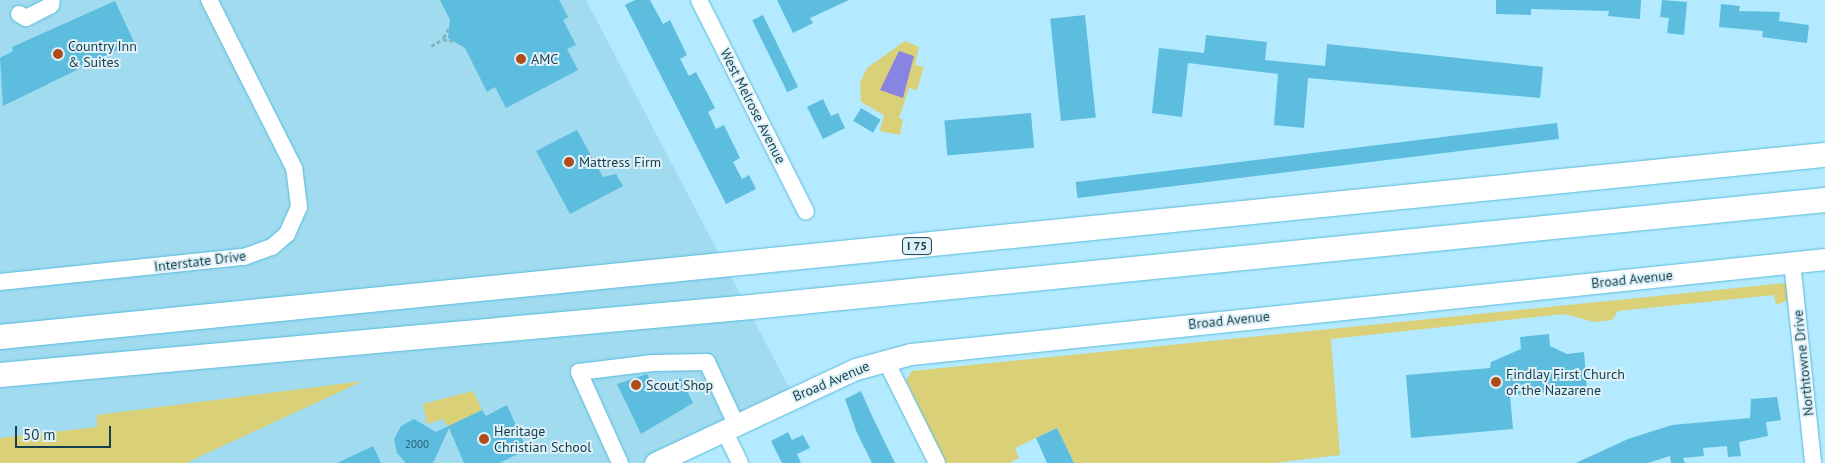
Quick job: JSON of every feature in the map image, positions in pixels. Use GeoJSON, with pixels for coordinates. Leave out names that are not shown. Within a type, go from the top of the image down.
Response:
{"type":"FeatureCollection","features":[{"type":"Feature","properties":{"kind":"highway","name":"I 75"},"geometry":{"type":"LineString","coordinates":[[0,337],[1825,154]]}},
{"type":"Feature","properties":{"kind":"highway"},"geometry":{"type":"LineString","coordinates":[[0,375],[67,366],[750,308],[1825,200]]}},
{"type":"Feature","properties":{"kind":"highway"},"geometry":{"type":"LineString","coordinates":[[0,379],[67,366]]}},
{"type":"Feature","properties":{"kind":"main road","name":"Broad Avenue"},"geometry":{"type":"LineString","coordinates":[[655,463],[730,427],[885,359],[1825,259]]}},
{"type":"Feature","properties":{"kind":"street"},"geometry":{"type":"LineString","coordinates":[[18,14],[26,18],[51,5],[52,0]]}},
{"type":"Feature","properties":{"kind":"street","name":"Interstate Drive"},"geometry":{"type":"LineString","coordinates":[[0,282],[244,257],[272,247],[287,234],[299,207],[294,168],[209,0]]}},
{"type":"Feature","properties":{"kind":"street","name":"West Melrose Avenue"},"geometry":{"type":"LineString","coordinates":[[699,0],[806,212]]}},
{"type":"Feature","properties":{"kind":"street","name":"Northtowne Drive"},"geometry":{"type":"LineString","coordinates":[[1792,262],[1813,463]]}},
{"type":"Feature","properties":{"kind":"street"},"geometry":{"type":"LineString","coordinates":[[885,359],[937,463]]}},
{"type":"Feature","properties":{"kind":"street"},"geometry":{"type":"LineString","coordinates":[[620,463],[579,372],[652,363],[707,362],[730,427],[740,463]]}},
{"type":"Feature","properties":{"kind":"path"},"geometry":{"type":"LineString","coordinates":[[443,40],[449,29]]}},
{"type":"Feature","properties":{"kind":"path"},"geometry":{"type":"LineString","coordinates":[[430,46],[443,40],[454,41]]}},
{"type":"Feature","properties":{"kind":"shaded area"},"geometry":{"type":"Polygon","coordinates":[[[0,0],[586,0],[794,397],[655,463],[0,463],[0,0]]]}},
{"type":"Feature","properties":{"kind":"shaded area"},"geometry":{"type":"Polygon","coordinates":[[[905,41],[919,47],[915,65],[924,67],[917,90],[909,88],[899,118],[903,119],[900,135],[880,131],[884,115],[861,102],[860,83],[867,68],[905,41]]]}},
{"type":"Feature","properties":{"kind":"shaded area"},"geometry":{"type":"Polygon","coordinates":[[[899,51],[914,56],[903,98],[880,90],[899,51]]]}},
{"type":"Feature","properties":{"kind":"shaded area"},"geometry":{"type":"Polygon","coordinates":[[[1786,283],[1790,299],[1776,305],[1774,295],[1618,311],[1612,320],[1595,322],[1564,314],[1331,339],[1340,455],[1274,463],[1074,463],[1057,428],[1015,448],[1019,458],[1009,463],[946,463],[906,380],[912,371],[1786,283]]]}},
{"type":"Feature","properties":{"kind":"shaded area"},"geometry":{"type":"Polygon","coordinates":[[[363,381],[186,463],[0,463],[0,438],[97,427],[97,415],[363,381]]]}},
{"type":"Feature","properties":{"kind":"shaded area"},"geometry":{"type":"Polygon","coordinates":[[[473,391],[482,410],[448,426],[443,419],[427,424],[423,404],[473,391]]]}},
{"type":"Feature","properties":{"kind":"building","name":"AMC"},"geometry":{"type":"Polygon","coordinates":[[[440,0],[559,0],[568,17],[563,20],[576,45],[567,49],[578,70],[506,108],[495,87],[487,92],[465,48],[448,38],[450,20],[440,0]]]}},
{"type":"Feature","properties":{"kind":"building"},"geometry":{"type":"Polygon","coordinates":[[[635,0],[650,0],[663,24],[670,20],[687,55],[680,59],[689,76],[696,72],[715,108],[708,112],[716,129],[724,125],[740,158],[733,162],[742,179],[749,175],[756,189],[726,204],[625,5],[635,0]]]}},
{"type":"Feature","properties":{"kind":"building"},"geometry":{"type":"Polygon","coordinates":[[[777,0],[849,0],[810,18],[813,23],[793,33],[777,0]]]}},
{"type":"Feature","properties":{"kind":"building"},"geometry":{"type":"Polygon","coordinates":[[[1496,0],[1641,0],[1640,19],[1608,16],[1609,11],[1531,9],[1531,15],[1496,14],[1496,0]]]}},
{"type":"Feature","properties":{"kind":"building"},"geometry":{"type":"Polygon","coordinates":[[[1662,0],[1687,2],[1684,35],[1667,33],[1669,18],[1660,17],[1662,0]]]}},
{"type":"Feature","properties":{"kind":"building","name":"Country Inn & Suites"},"geometry":{"type":"Polygon","coordinates":[[[115,1],[134,42],[3,106],[0,58],[13,51],[12,47],[115,1]]]}},
{"type":"Feature","properties":{"kind":"building"},"geometry":{"type":"Polygon","coordinates":[[[1721,4],[1740,6],[1739,11],[1780,12],[1779,21],[1809,25],[1807,43],[1762,37],[1763,31],[1719,27],[1721,4]]]}},
{"type":"Feature","properties":{"kind":"building"},"geometry":{"type":"Polygon","coordinates":[[[763,15],[798,87],[787,92],[752,20],[763,15]]]}},
{"type":"Feature","properties":{"kind":"building"},"geometry":{"type":"Polygon","coordinates":[[[1085,15],[1096,117],[1061,121],[1050,19],[1085,15]]]}},
{"type":"Feature","properties":{"kind":"building"},"geometry":{"type":"Polygon","coordinates":[[[1206,35],[1267,42],[1265,60],[1325,66],[1327,44],[1543,67],[1540,98],[1308,78],[1304,128],[1274,125],[1278,74],[1188,63],[1182,117],[1152,113],[1159,48],[1204,53],[1206,35]]]}},
{"type":"Feature","properties":{"kind":"building"},"geometry":{"type":"Polygon","coordinates":[[[823,99],[831,116],[838,113],[845,128],[823,139],[807,107],[823,99]]]}},
{"type":"Feature","properties":{"kind":"building"},"geometry":{"type":"Polygon","coordinates":[[[861,108],[881,120],[873,133],[853,121],[861,108]]]}},
{"type":"Feature","properties":{"kind":"building"},"geometry":{"type":"Polygon","coordinates":[[[1031,113],[1034,148],[947,155],[944,121],[1031,113]]]}},
{"type":"Feature","properties":{"kind":"building"},"geometry":{"type":"Polygon","coordinates":[[[1557,123],[1559,139],[1078,198],[1076,182],[1557,123]]]}},
{"type":"Feature","properties":{"kind":"building","name":"Mattress Firm"},"geometry":{"type":"Polygon","coordinates":[[[577,130],[603,177],[616,174],[623,186],[570,214],[536,151],[577,130]]]}},
{"type":"Feature","properties":{"kind":"building","name":"Findlay First Church of the Nazarene"},"geometry":{"type":"Polygon","coordinates":[[[1549,334],[1550,346],[1567,354],[1584,352],[1587,389],[1510,395],[1513,429],[1411,438],[1406,375],[1490,368],[1491,362],[1521,349],[1520,337],[1549,334]]]}},
{"type":"Feature","properties":{"kind":"building"},"geometry":{"type":"Polygon","coordinates":[[[647,374],[655,390],[681,378],[693,403],[641,434],[617,384],[647,374]]]}},
{"type":"Feature","properties":{"kind":"building"},"geometry":{"type":"Polygon","coordinates":[[[861,391],[895,463],[872,463],[857,433],[845,399],[861,391]]]}},
{"type":"Feature","properties":{"kind":"building"},"geometry":{"type":"Polygon","coordinates":[[[1777,397],[1781,420],[1766,422],[1768,436],[1739,442],[1741,456],[1728,457],[1727,446],[1703,448],[1704,456],[1683,458],[1685,463],[1671,463],[1670,456],[1648,463],[1576,463],[1628,439],[1672,425],[1750,418],[1751,399],[1777,397]]]}},
{"type":"Feature","properties":{"kind":"building"},"geometry":{"type":"Polygon","coordinates":[[[507,405],[527,450],[499,463],[464,463],[449,428],[433,463],[406,463],[397,453],[394,439],[401,426],[414,419],[436,432],[482,410],[486,416],[507,405]]]}},
{"type":"Feature","properties":{"kind":"building"},"geometry":{"type":"Polygon","coordinates":[[[1057,428],[1074,463],[1047,463],[1036,438],[1057,428]]]}},
{"type":"Feature","properties":{"kind":"building"},"geometry":{"type":"Polygon","coordinates":[[[788,432],[792,440],[803,435],[810,448],[797,454],[801,463],[782,463],[771,441],[788,432]]]}},
{"type":"Feature","properties":{"kind":"building"},"geometry":{"type":"Polygon","coordinates":[[[373,446],[381,463],[337,463],[373,446]]]}},
{"type":"Feature","properties":{"kind":"place","name":"Country Inn & Suites"},"geometry":{"type":"Point","coordinates":[58,54]}},
{"type":"Feature","properties":{"kind":"place","name":"AMC"},"geometry":{"type":"Point","coordinates":[521,59]}},
{"type":"Feature","properties":{"kind":"place","name":"Mattress Firm"},"geometry":{"type":"Point","coordinates":[569,162]}},
{"type":"Feature","properties":{"kind":"place","name":"Findlay First Church of the Nazarene"},"geometry":{"type":"Point","coordinates":[1496,382]}},
{"type":"Feature","properties":{"kind":"place","name":"Scout Shop"},"geometry":{"type":"Point","coordinates":[636,385]}},
{"type":"Feature","properties":{"kind":"place","name":"Heritage Christian School"},"geometry":{"type":"Point","coordinates":[484,439]}}]}
